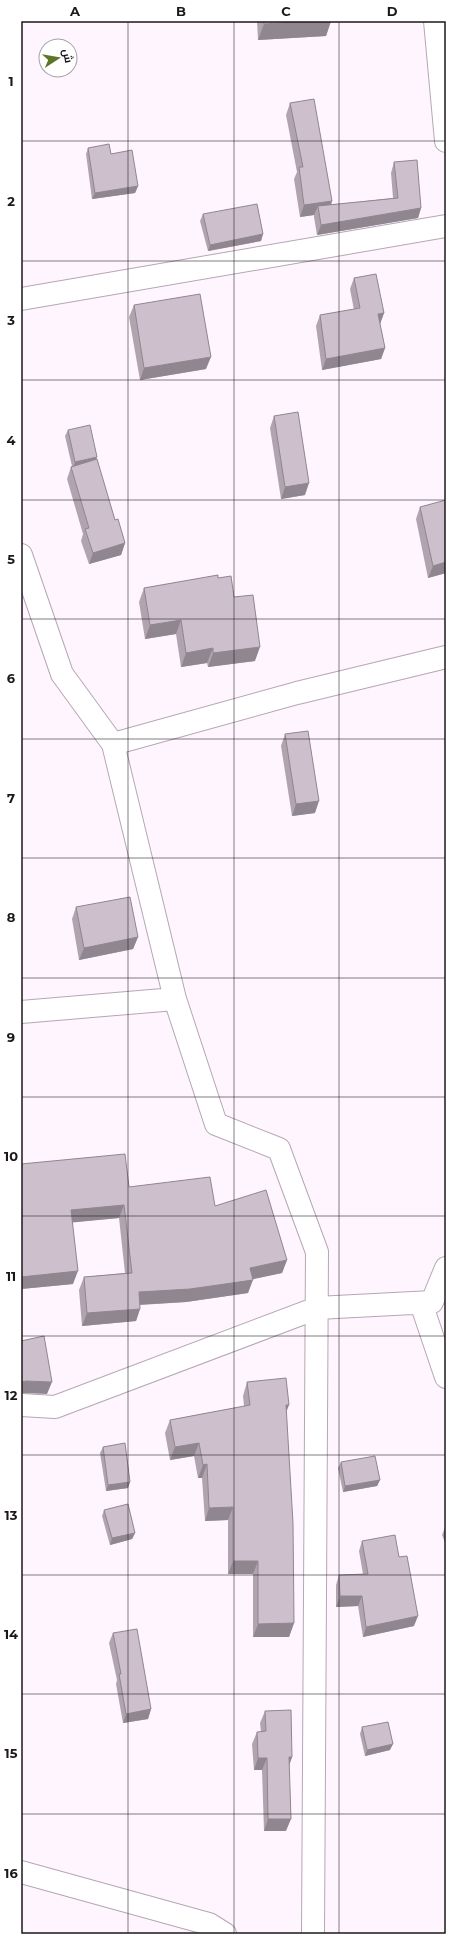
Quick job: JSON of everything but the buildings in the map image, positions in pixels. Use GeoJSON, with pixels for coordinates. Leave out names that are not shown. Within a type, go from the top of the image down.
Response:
{"type":"FeatureCollection","features":[{"type":"Feature","properties":{"kind":"street"},"geometry":{"type":"LineString","coordinates":[[435,21],[446,142]]}},
{"type":"Feature","properties":{"kind":"street"},"geometry":{"type":"LineString","coordinates":[[21,299],[446,226]]}},
{"type":"Feature","properties":{"kind":"street"},"geometry":{"type":"LineString","coordinates":[[21,555],[62,674],[113,744],[176,999],[216,1124],[279,1149],[318,1252],[314,1934]]}},
{"type":"Feature","properties":{"kind":"street"},"geometry":{"type":"LineString","coordinates":[[113,744],[298,693],[446,657]]}},
{"type":"Feature","properties":{"kind":"street"},"geometry":{"type":"LineString","coordinates":[[21,1012],[176,999]]}},
{"type":"Feature","properties":{"kind":"street"},"geometry":{"type":"LineString","coordinates":[[21,1405],[54,1407],[317,1308],[432,1302],[446,1268]]}},
{"type":"Feature","properties":{"kind":"street"},"geometry":{"type":"LineString","coordinates":[[421,1303],[446,1377]]}},
{"type":"Feature","properties":{"kind":"street"},"geometry":{"type":"LineString","coordinates":[[21,1872],[209,1924],[225,1934]]}}]}
